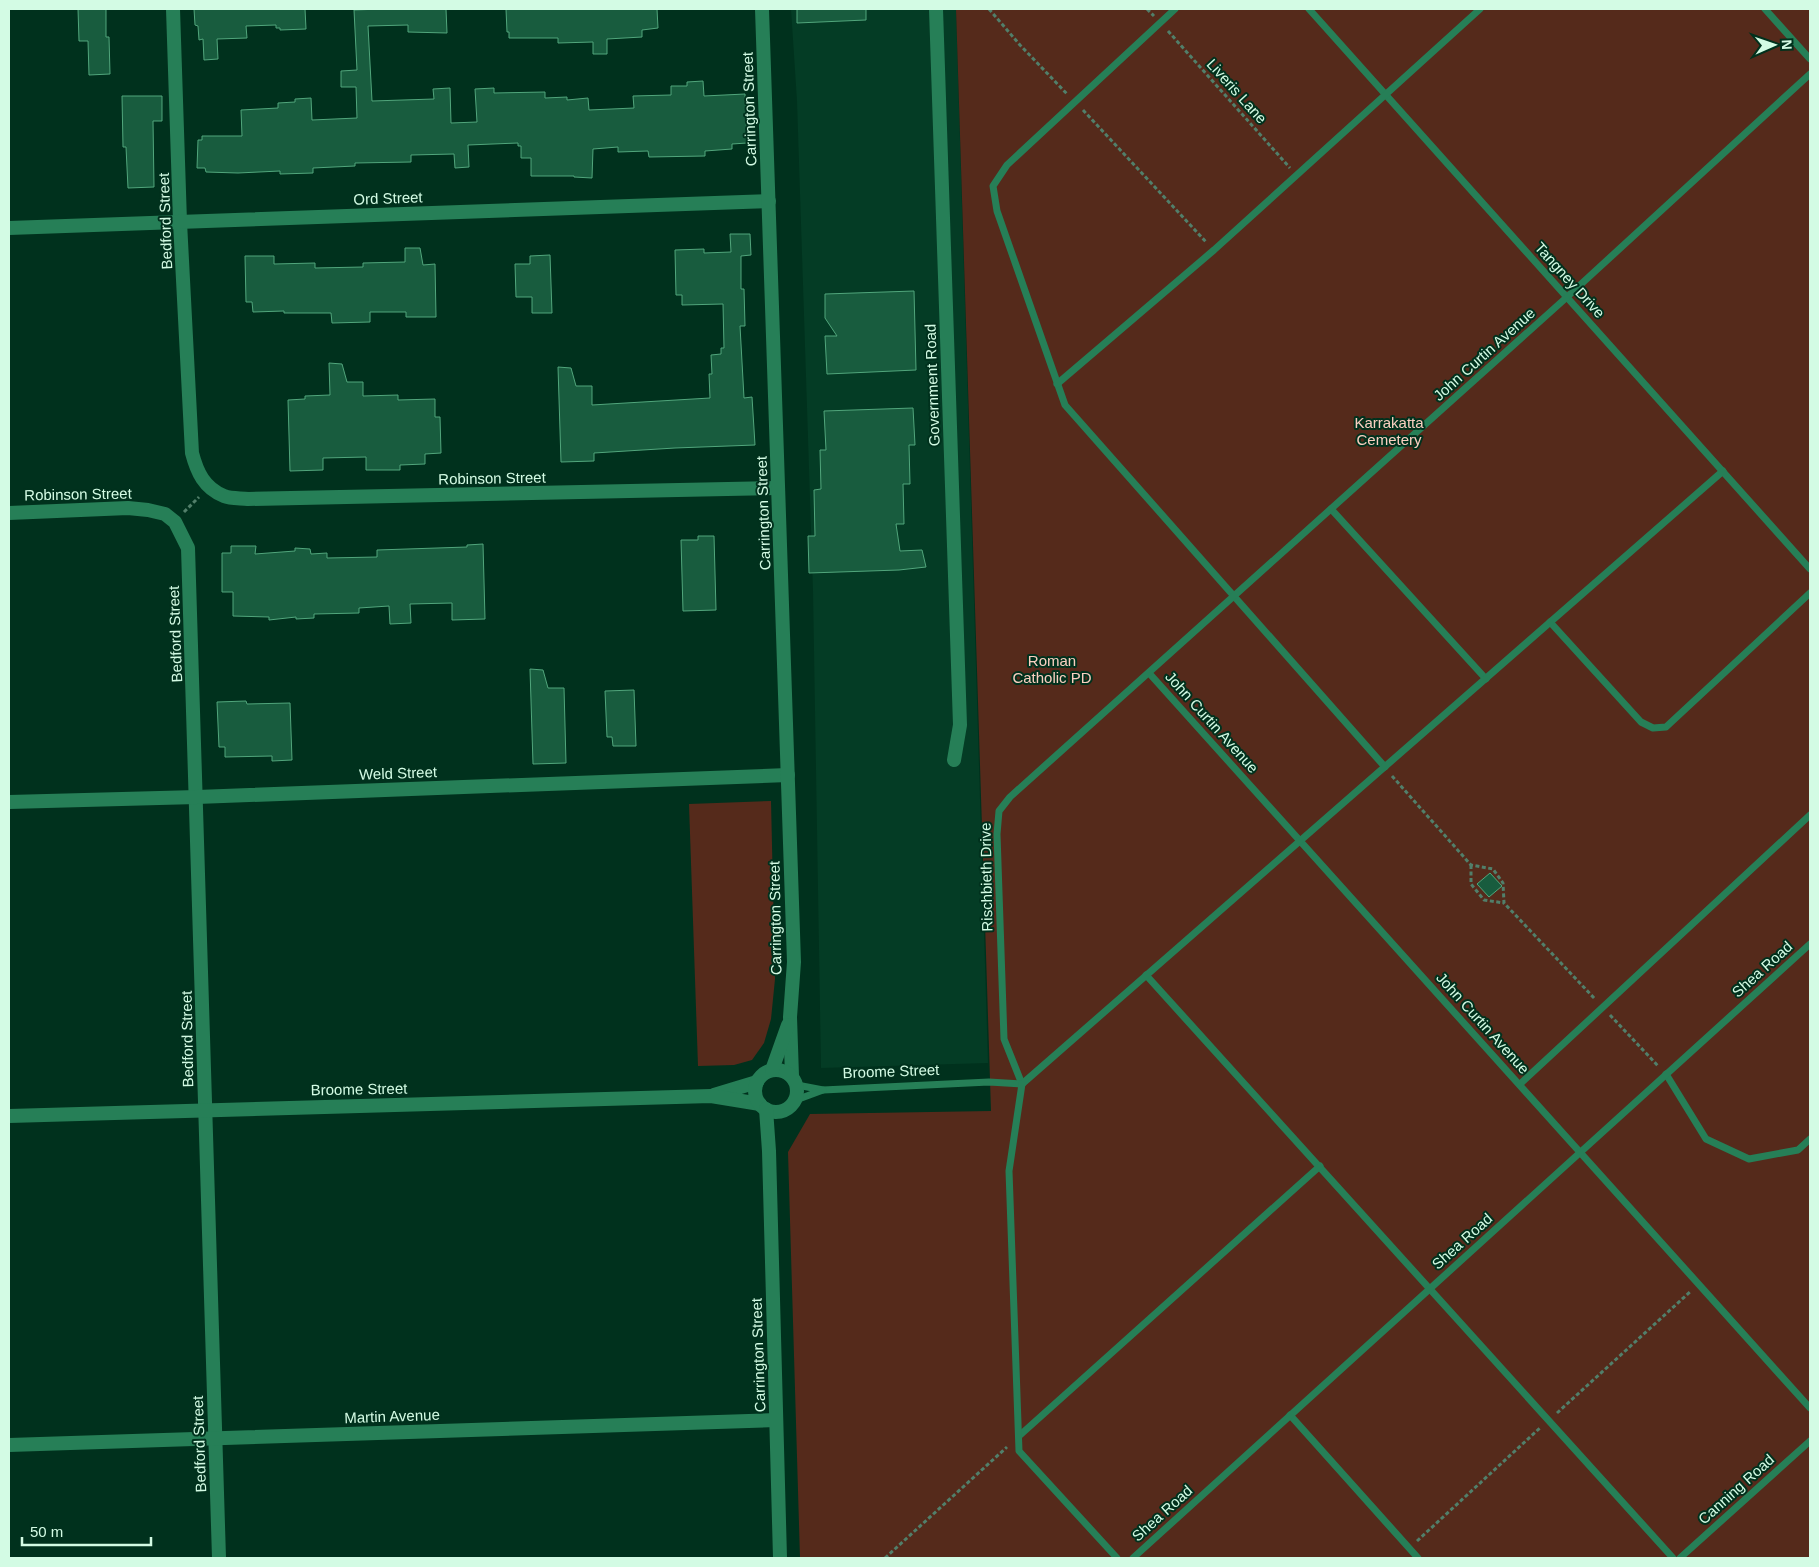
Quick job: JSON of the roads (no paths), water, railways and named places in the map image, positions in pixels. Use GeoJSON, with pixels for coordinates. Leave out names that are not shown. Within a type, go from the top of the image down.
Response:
{"type":"FeatureCollection","features":[{"type":"Feature","properties":{"kind":"street","name":"Bedford Street"},"geometry":{"type":"LineString","coordinates":[[173,9],[180,222],[192,453],[198,474],[209,486]]}},
{"type":"Feature","properties":{"kind":"street","name":"Carrington Street"},"geometry":{"type":"LineString","coordinates":[[762,9],[794,962],[790,1017],[794,1080]]}},
{"type":"Feature","properties":{"kind":"street","name":"Government Road"},"geometry":{"type":"LineString","coordinates":[[936,9],[960,725],[954,760]]}},
{"type":"Feature","properties":{"kind":"street","name":"Ord Street"},"geometry":{"type":"LineString","coordinates":[[9,228],[769,201]]}},
{"type":"Feature","properties":{"kind":"street","name":"Robinson Street"},"geometry":{"type":"LineString","coordinates":[[209,486],[224,496],[248,499],[778,488]]}},
{"type":"Feature","properties":{"kind":"street","name":"Robinson Street"},"geometry":{"type":"LineString","coordinates":[[9,513],[128,508],[165,514],[175,522]]}},
{"type":"Feature","properties":{"kind":"street","name":"Bedford Street"},"geometry":{"type":"LineString","coordinates":[[175,522],[188,548],[219,1558]]}},
{"type":"Feature","properties":{"kind":"street","name":"Weld Street"},"geometry":{"type":"LineString","coordinates":[[9,802],[197,797],[788,775]]}},
{"type":"Feature","properties":{"kind":"street","name":"Carrington Street"},"geometry":{"type":"LineString","coordinates":[[772,1070],[790,1017]]}},
{"type":"Feature","properties":{"kind":"street"},"geometry":{"type":"LineString","coordinates":[[772,1070],[783,1070],[794,1080],[798,1090],[796,1100],[787,1110],[780,1112],[763,1107],[755,1094],[757,1082],[761,1076],[772,1070]]}},
{"type":"Feature","properties":{"kind":"street","name":"Broome Street"},"geometry":{"type":"LineString","coordinates":[[711,1096],[757,1082]]}},
{"type":"Feature","properties":{"kind":"street","name":"Broome Street"},"geometry":{"type":"LineString","coordinates":[[9,1116],[711,1096],[763,1107]]}},
{"type":"Feature","properties":{"kind":"street","name":"Carrington Street"},"geometry":{"type":"LineString","coordinates":[[763,1107],[769,1151],[780,1558]]}},
{"type":"Feature","properties":{"kind":"street","name":"Carrington Street"},"geometry":{"type":"LineString","coordinates":[[769,1151],[780,1112]]}},
{"type":"Feature","properties":{"kind":"street","name":"Martin Avenue"},"geometry":{"type":"LineString","coordinates":[[9,1446],[776,1420]]}},
{"type":"Feature","properties":{"kind":"lane"},"geometry":{"type":"LineString","coordinates":[[1174,9],[1006,165],[993,186],[997,211],[1065,406],[1385,767]]}},
{"type":"Feature","properties":{"kind":"lane","name":"Tangney Drive"},"geometry":{"type":"LineString","coordinates":[[1309,9],[1810,569]]}},
{"type":"Feature","properties":{"kind":"lane"},"geometry":{"type":"LineString","coordinates":[[1057,384],[1214,250],[1480,9]]}},
{"type":"Feature","properties":{"kind":"lane"},"geometry":{"type":"LineString","coordinates":[[1765,9],[1810,58]]}},
{"type":"Feature","properties":{"kind":"lane","name":"John Curtin Avenue"},"geometry":{"type":"LineString","coordinates":[[1810,74],[1567,297],[1150,673],[1810,1408]]}},
{"type":"Feature","properties":{"kind":"lane"},"geometry":{"type":"LineString","coordinates":[[1117,1558],[1019,1451],[1009,1171],[1022,1084],[1723,471]]}},
{"type":"Feature","properties":{"kind":"lane"},"geometry":{"type":"LineString","coordinates":[[1331,510],[1486,679]]}},
{"type":"Feature","properties":{"kind":"lane"},"geometry":{"type":"LineString","coordinates":[[1550,622],[1641,722],[1653,728],[1666,727],[1810,593]]}},
{"type":"Feature","properties":{"kind":"lane","name":"Rischbieth Drive"},"geometry":{"type":"LineString","coordinates":[[1022,1084],[1004,1039],[997,834],[999,811],[1010,797],[1150,673]]}},
{"type":"Feature","properties":{"kind":"lane"},"geometry":{"type":"LineString","coordinates":[[1520,1084],[1810,814]]}},
{"type":"Feature","properties":{"kind":"lane","name":"Shea Road"},"geometry":{"type":"LineString","coordinates":[[1132,1558],[1810,944]]}},
{"type":"Feature","properties":{"kind":"lane"},"geometry":{"type":"LineString","coordinates":[[1146,975],[1673,1558]]}},
{"type":"Feature","properties":{"kind":"lane"},"geometry":{"type":"LineString","coordinates":[[1666,1074],[1706,1139],[1749,1159],[1798,1150],[1810,1139]]}},
{"type":"Feature","properties":{"kind":"lane","name":"Broome Street"},"geometry":{"type":"LineString","coordinates":[[794,1080],[823,1090]]}},
{"type":"Feature","properties":{"kind":"lane","name":"Broome Street"},"geometry":{"type":"LineString","coordinates":[[796,1100],[823,1090],[989,1082],[1022,1084]]}},
{"type":"Feature","properties":{"kind":"lane"},"geometry":{"type":"LineString","coordinates":[[1019,1436],[1320,1166]]}},
{"type":"Feature","properties":{"kind":"lane"},"geometry":{"type":"LineString","coordinates":[[1290,1415],[1418,1558]]}},
{"type":"Feature","properties":{"kind":"lane","name":"Canning Road"},"geometry":{"type":"LineString","coordinates":[[1680,1558],[1810,1441]]}},
{"type":"Feature","properties":{"kind":"park label","name":"Karrakatta Cemetery"},"geometry":{"type":"Point","coordinates":[1389,430]}},
{"type":"Feature","properties":{"kind":"park label","name":"Roman Catholic PD"},"geometry":{"type":"Point","coordinates":[1052,668]}}]}
